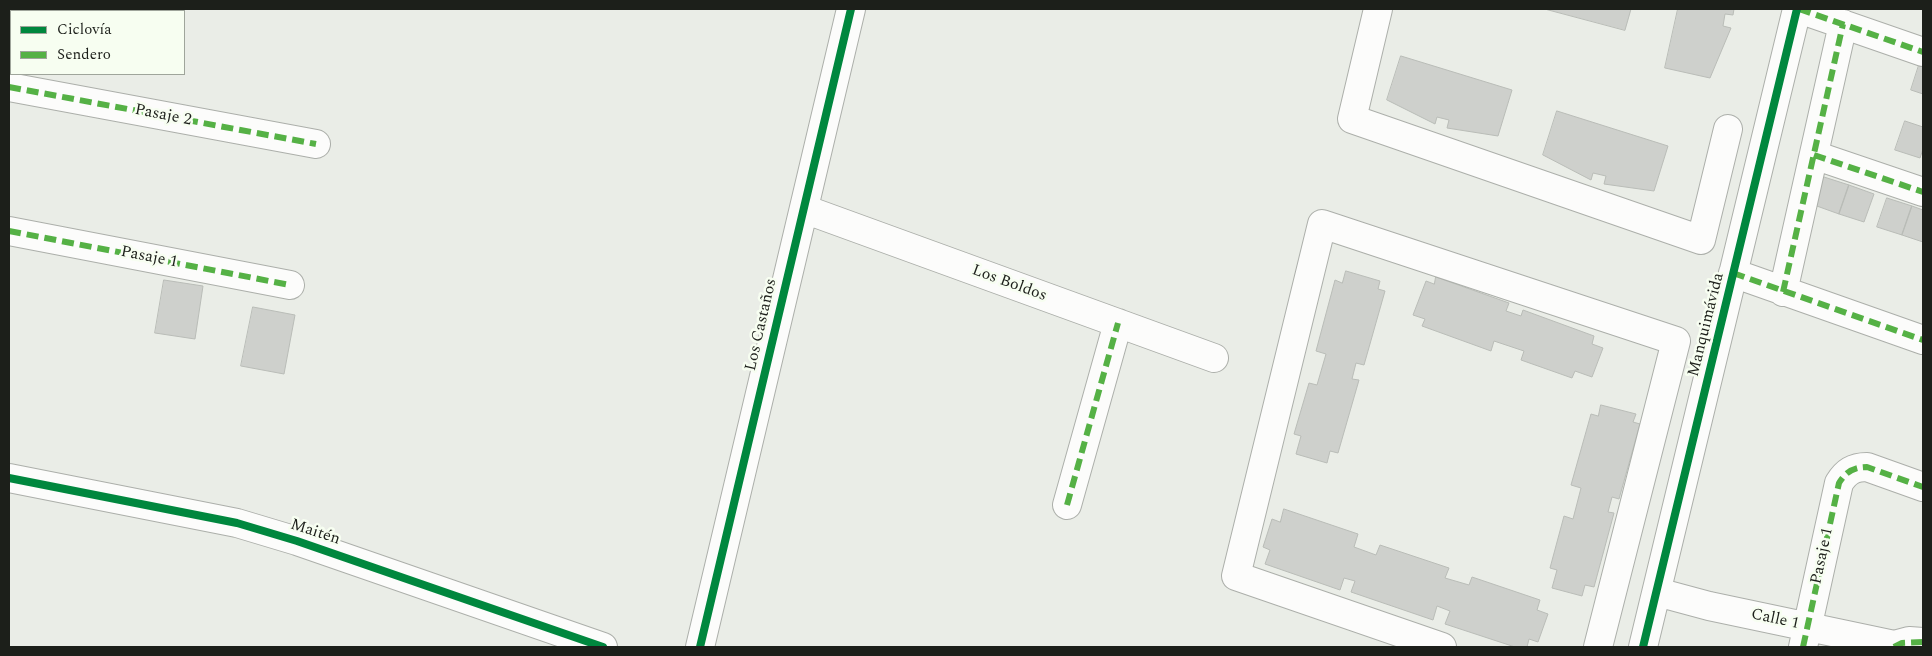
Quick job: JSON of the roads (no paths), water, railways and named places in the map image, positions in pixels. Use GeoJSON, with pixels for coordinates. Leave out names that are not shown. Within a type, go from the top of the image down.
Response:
{"type":"FeatureCollection","features":[{"type":"Feature","properties":{"kind":"street","name":"Los Castaños"},"geometry":{"type":"LineString","coordinates":[[700,647],[851,9]]}},
{"type":"Feature","properties":{"kind":"street"},"geometry":{"type":"LineString","coordinates":[[1378,9],[1352,119],[1700,240],[1728,129]]}},
{"type":"Feature","properties":{"kind":"street"},"geometry":{"type":"LineString","coordinates":[[1798,9],[1923,52]]}},
{"type":"Feature","properties":{"kind":"street","name":"Manquimávida"},"geometry":{"type":"LineString","coordinates":[[1643,647],[1798,9]]}},
{"type":"Feature","properties":{"kind":"street"},"geometry":{"type":"LineString","coordinates":[[1783,292],[1843,24]]}},
{"type":"Feature","properties":{"kind":"street","name":"Pasaje 2"},"geometry":{"type":"LineString","coordinates":[[9,87],[316,144]]}},
{"type":"Feature","properties":{"kind":"street"},"geometry":{"type":"LineString","coordinates":[[1814,155],[1923,192]]}},
{"type":"Feature","properties":{"kind":"street","name":"Los Boldos"},"geometry":{"type":"LineString","coordinates":[[804,209],[1214,358]]}},
{"type":"Feature","properties":{"kind":"street"},"geometry":{"type":"LineString","coordinates":[[1442,647],[1236,576],[1322,224],[1676,341],[1598,647]]}},
{"type":"Feature","properties":{"kind":"street","name":"Pasaje 1"},"geometry":{"type":"LineString","coordinates":[[9,231],[290,285]]}},
{"type":"Feature","properties":{"kind":"street"},"geometry":{"type":"LineString","coordinates":[[1733,274],[1923,340]]}},
{"type":"Feature","properties":{"kind":"street"},"geometry":{"type":"LineString","coordinates":[[1067,505],[1118,323]]}},
{"type":"Feature","properties":{"kind":"street","name":"Pasaje 1"},"geometry":{"type":"LineString","coordinates":[[1805,637],[1839,484],[1850,470],[1867,467],[1923,488]]}},
{"type":"Feature","properties":{"kind":"street","name":"Maitén"},"geometry":{"type":"LineString","coordinates":[[9,478],[176,509],[237,523],[297,541],[603,647]]}},
{"type":"Feature","properties":{"kind":"street","name":"Calle 1"},"geometry":{"type":"LineString","coordinates":[[1657,592],[1709,606],[1805,637],[1894,646],[1909,642],[1923,642]]}}]}
